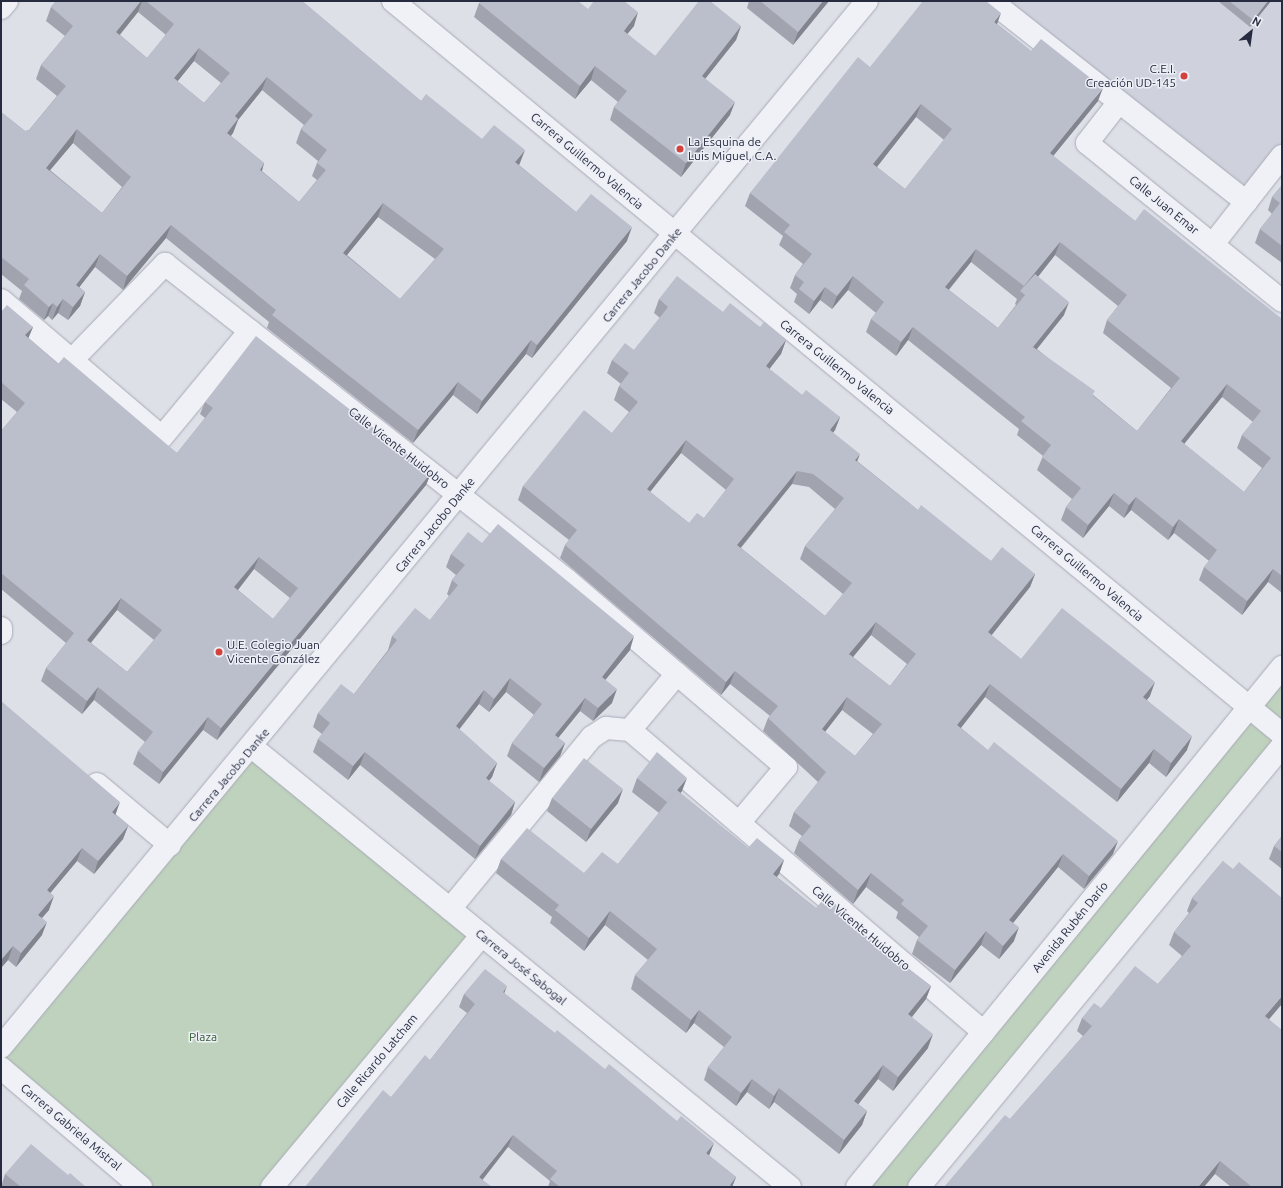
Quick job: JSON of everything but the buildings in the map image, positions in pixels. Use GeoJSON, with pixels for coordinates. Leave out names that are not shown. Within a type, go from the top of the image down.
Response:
{"type":"FeatureCollection","features":[{"type":"Feature","properties":{"kind":"street"},"geometry":{"type":"LineString","coordinates":[[1,8],[7,1]]}},
{"type":"Feature","properties":{"kind":"street","name":"Carrera Jacobo Danke"},"geometry":{"type":"LineString","coordinates":[[1,1047],[252,747],[867,1]]}},
{"type":"Feature","properties":{"kind":"street"},"geometry":{"type":"LineString","coordinates":[[991,1],[1246,202]]}},
{"type":"Feature","properties":{"kind":"street","name":"Carrera Guillermo Valencia"},"geometry":{"type":"LineString","coordinates":[[403,4],[675,234],[1282,734]]}},
{"type":"Feature","properties":{"kind":"street","name":"Calle Juan Emar"},"geometry":{"type":"LineString","coordinates":[[1119,102],[1087,143],[1282,301]]}},
{"type":"Feature","properties":{"kind":"street"},"geometry":{"type":"LineString","coordinates":[[1213,244],[1282,156]]}},
{"type":"Feature","properties":{"kind":"street","name":"Calle Vicente Huidobro"},"geometry":{"type":"LineString","coordinates":[[72,360],[165,264],[460,495],[677,674],[786,767],[739,823]]}},
{"type":"Feature","properties":{"kind":"street"},"geometry":{"type":"LineString","coordinates":[[1,300],[162,437],[250,331]]}},
{"type":"Feature","properties":{"kind":"street"},"geometry":{"type":"LineString","coordinates":[[1,628],[1,633]]}},
{"type":"Feature","properties":{"kind":"street","name":"Avenida Rubén Darío"},"geometry":{"type":"LineString","coordinates":[[857,1187],[1282,667]]}},
{"type":"Feature","properties":{"kind":"street"},"geometry":{"type":"LineString","coordinates":[[450,909],[592,737],[606,728],[630,730],[677,674]]}},
{"type":"Feature","properties":{"kind":"street","name":"Calle Vicente Huidobro"},"geometry":{"type":"LineString","coordinates":[[630,730],[984,1032]]}},
{"type":"Feature","properties":{"kind":"street"},"geometry":{"type":"LineString","coordinates":[[919,1187],[1282,746]]}},
{"type":"Feature","properties":{"kind":"street","name":"Carrera José Sabogal"},"geometry":{"type":"LineString","coordinates":[[252,747],[790,1187]]}},
{"type":"Feature","properties":{"kind":"street"},"geometry":{"type":"LineString","coordinates":[[79,769],[170,845]]}},
{"type":"Feature","properties":{"kind":"street","name":"Calle Ricardo Latcham"},"geometry":{"type":"LineString","coordinates":[[275,1186],[482,935]]}},
{"type":"Feature","properties":{"kind":"street","name":"Carrera Gabriela Mistral"},"geometry":{"type":"LineString","coordinates":[[1,1068],[141,1187]]}},
{"type":"Feature","properties":{"kind":"shaded area","name":"C.E.I. Creación UD-145"},"geometry":{"type":"Polygon","coordinates":[[[991,1],[1282,1],[1282,156],[1246,202],[991,1]]]}},
{"type":"Feature","properties":{"kind":"green space"},"geometry":{"type":"Polygon","coordinates":[[[1282,667],[1282,746],[919,1187],[857,1187],[1282,667]]]}},
{"type":"Feature","properties":{"kind":"green space","name":"Plaza"},"geometry":{"type":"Polygon","coordinates":[[[252,747],[482,935],[272,1187],[141,1187],[1,1068],[1,1047],[252,747]]]}},
{"type":"Feature","properties":{"kind":"place","name":"C.E.I. Creación UD-145"},"geometry":{"type":"Point","coordinates":[1184,76]}},
{"type":"Feature","properties":{"kind":"place","name":"La Esquina de Luis Miguel, C.A."},"geometry":{"type":"Point","coordinates":[680,149]}},
{"type":"Feature","properties":{"kind":"place","name":"U.E. Colegio Juan Vicente González"},"geometry":{"type":"Point","coordinates":[219,652]}}]}
